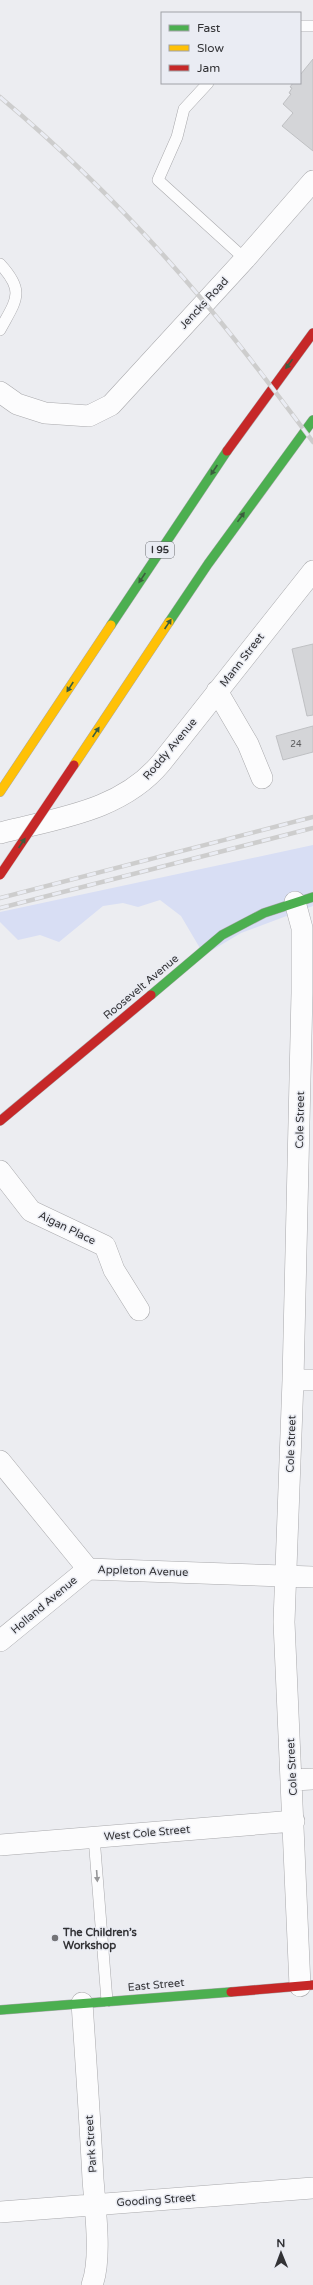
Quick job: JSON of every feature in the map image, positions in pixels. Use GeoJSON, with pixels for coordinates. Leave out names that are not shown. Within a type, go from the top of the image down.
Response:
{"type":"FeatureCollection","features":[{"type":"Feature","properties":{"kind":"main road","name":"I 95"},"geometry":{"type":"LineString","coordinates":[[0,792],[236,437],[313,333]]}},
{"type":"Feature","properties":{"kind":"main road"},"geometry":{"type":"LineString","coordinates":[[0,875],[208,564],[313,420]]}},
{"type":"Feature","properties":{"kind":"main road","name":"Roosevelt Avenue"},"geometry":{"type":"LineString","coordinates":[[0,1121],[210,944],[250,919],[304,900]]}},
{"type":"Feature","properties":{"kind":"main road","name":"East Street"},"geometry":{"type":"LineString","coordinates":[[0,2010],[307,1985]]}},
{"type":"Feature","properties":{"kind":"street","name":"Jencks Road"},"geometry":{"type":"LineString","coordinates":[[0,392],[17,404],[45,414],[89,416],[112,406],[245,259],[313,181]]}},
{"type":"Feature","properties":{"kind":"street","name":"Mann Street"},"geometry":{"type":"LineString","coordinates":[[262,778],[248,744],[218,691],[313,571]]}},
{"type":"Feature","properties":{"kind":"street","name":"Roddy Avenue"},"geometry":{"type":"LineString","coordinates":[[0,833],[90,810],[128,794],[154,771],[218,691]]}},
{"type":"Feature","properties":{"kind":"street","name":"Cole Street"},"geometry":{"type":"LineString","coordinates":[[304,900],[302,928],[308,993],[303,1380],[284,1622],[294,1821],[307,1985]]}},
{"type":"Feature","properties":{"kind":"street","name":"Aigan Place"},"geometry":{"type":"LineString","coordinates":[[0,1172],[31,1210],[82,1233],[105,1246],[114,1270],[139,1310]]}},
{"type":"Feature","properties":{"kind":"street","name":"Appleton Avenue"},"geometry":{"type":"LineString","coordinates":[[0,1461],[88,1569],[313,1577]]}},
{"type":"Feature","properties":{"kind":"street","name":"Holland Avenue"},"geometry":{"type":"LineString","coordinates":[[0,1641],[88,1569]]}},
{"type":"Feature","properties":{"kind":"street"},"geometry":{"type":"LineString","coordinates":[[292,1780],[313,1779]]}},
{"type":"Feature","properties":{"kind":"street","name":"West Cole Street"},"geometry":{"type":"LineString","coordinates":[[0,1845],[294,1821]]}},
{"type":"Feature","properties":{"kind":"street","name":"Park Street"},"geometry":{"type":"LineString","coordinates":[[82,2003],[95,2204],[96,2269],[92,2285]]}},
{"type":"Feature","properties":{"kind":"street","name":"Gooding Street"},"geometry":{"type":"LineString","coordinates":[[0,2212],[313,2188]]}},
{"type":"Feature","properties":{"kind":"lane"},"geometry":{"type":"LineString","coordinates":[[301,26],[313,26]]}},
{"type":"Feature","properties":{"kind":"lane"},"geometry":{"type":"LineString","coordinates":[[207,84],[184,109],[177,137],[158,180],[245,259]]}},
{"type":"Feature","properties":{"kind":"lane"},"geometry":{"type":"LineString","coordinates":[[0,264],[11,276],[16,286],[16,298],[0,330]]}},
{"type":"Feature","properties":{"kind":"lane"},"geometry":{"type":"LineString","coordinates":[[94,1837],[107,2001]]}},
{"type":"Feature","properties":{"kind":"shaded area"},"geometry":{"type":"Polygon","coordinates":[[[313,845],[313,906],[241,933],[204,955],[181,916],[160,900],[138,907],[123,903],[103,906],[59,942],[40,935],[18,940],[0,922],[0,912],[313,845]]]}},
{"type":"Feature","properties":{"kind":"building"},"geometry":{"type":"Polygon","coordinates":[[[313,59],[313,151],[282,126],[293,113],[283,104],[291,94],[289,93],[292,84],[301,84],[301,74],[313,59]]]}},
{"type":"Feature","properties":{"kind":"building"},"geometry":{"type":"Polygon","coordinates":[[[313,644],[313,715],[307,716],[292,649],[313,644]]]}},
{"type":"Feature","properties":{"kind":"building"},"geometry":{"type":"Polygon","coordinates":[[[313,726],[313,752],[283,760],[276,736],[313,726]]]}},
{"type":"Feature","properties":{"kind":"railway"},"geometry":{"type":"LineString","coordinates":[[0,97],[81,170],[157,248],[233,337],[313,442]]}},
{"type":"Feature","properties":{"kind":"railway"},"geometry":{"type":"LineString","coordinates":[[0,898],[313,817]]}},
{"type":"Feature","properties":{"kind":"railway"},"geometry":{"type":"LineString","coordinates":[[0,908],[313,828]]}},
{"type":"Feature","properties":{"kind":"traffic: fast"},"geometry":{"type":"LineString","coordinates":[[169,622],[208,564],[313,420]]}},
{"type":"Feature","properties":{"kind":"traffic: fast"},"geometry":{"type":"LineString","coordinates":[[111,625],[227,451]]}},
{"type":"Feature","properties":{"kind":"traffic: fast"},"geometry":{"type":"LineString","coordinates":[[151,995],[222,935],[264,913],[313,897]]}},
{"type":"Feature","properties":{"kind":"traffic: fast"},"geometry":{"type":"LineString","coordinates":[[0,2010],[231,1992]]}},
{"type":"Feature","properties":{"kind":"traffic: slow"},"geometry":{"type":"LineString","coordinates":[[74,765],[169,622]]}},
{"type":"Feature","properties":{"kind":"traffic: slow"},"geometry":{"type":"LineString","coordinates":[[0,792],[111,625]]}},
{"type":"Feature","properties":{"kind":"traffic: jam"},"geometry":{"type":"LineString","coordinates":[[227,451],[313,333]]}},
{"type":"Feature","properties":{"kind":"traffic: jam"},"geometry":{"type":"LineString","coordinates":[[0,875],[74,765]]}},
{"type":"Feature","properties":{"kind":"traffic: jam"},"geometry":{"type":"LineString","coordinates":[[0,1121],[151,995]]}},
{"type":"Feature","properties":{"kind":"traffic: jam"},"geometry":{"type":"LineString","coordinates":[[231,1992],[313,1985]]}},
{"type":"Feature","properties":{"kind":"place","name":"The Children’s Workshop"},"geometry":{"type":"Point","coordinates":[55,1938]}}]}
